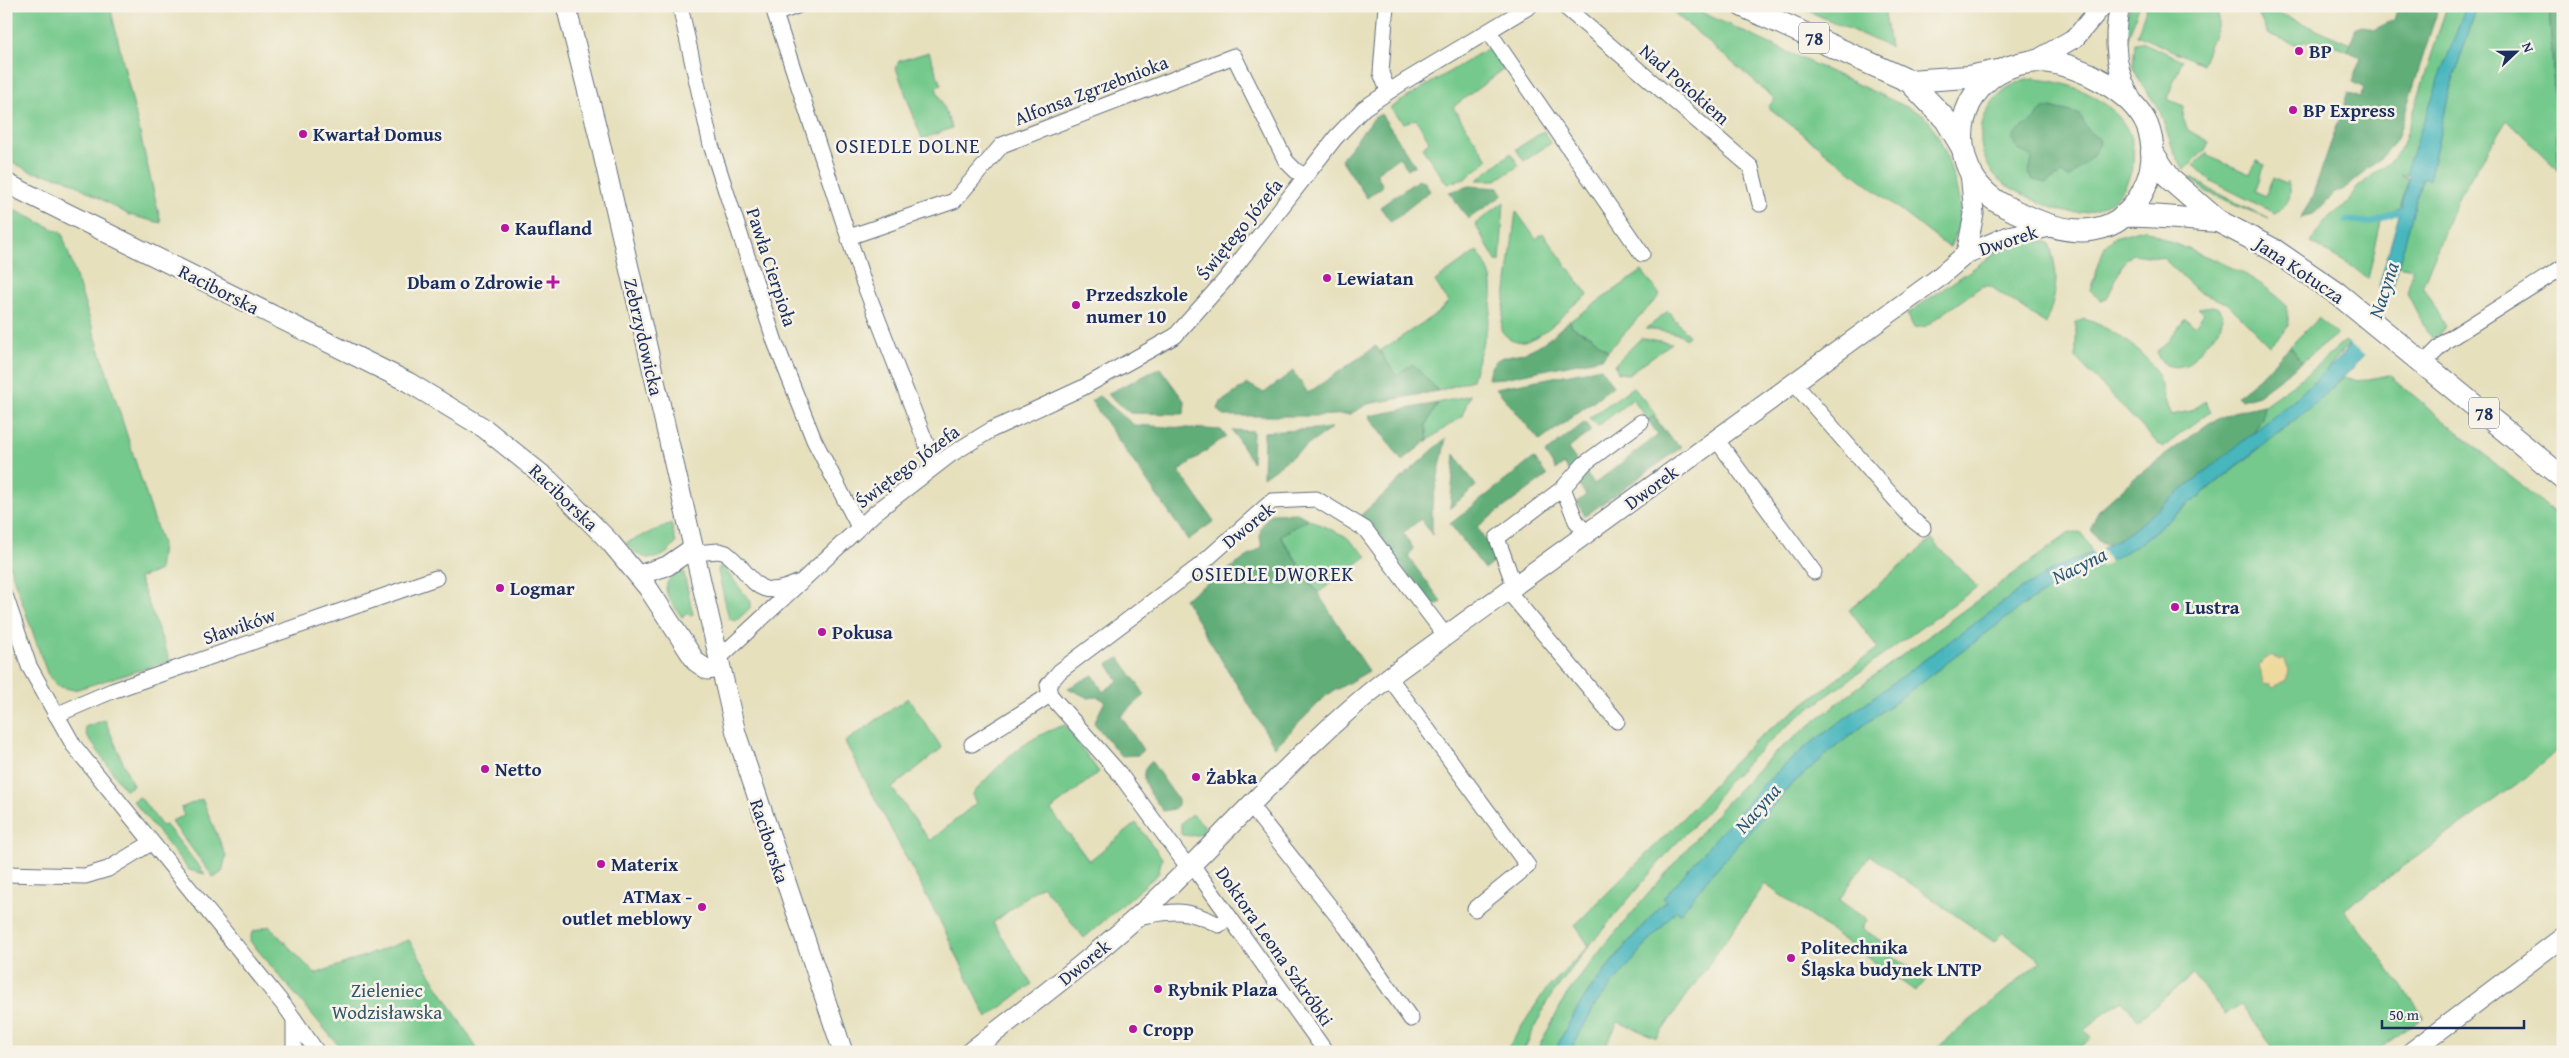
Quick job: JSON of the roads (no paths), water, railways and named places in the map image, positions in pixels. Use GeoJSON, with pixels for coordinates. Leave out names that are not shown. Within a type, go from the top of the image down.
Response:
{"type":"FeatureCollection","features":[{"type":"Feature","properties":{"kind":"main road","name":"78"},"geometry":{"type":"LineString","coordinates":[[1743,6],[1909,81],[1946,120],[1962,146],[1970,172],[1993,200],[2050,227],[2083,232],[2097,229],[2123,216],[2137,202],[2144,188],[2152,164],[2152,152],[2149,132],[2136,107],[2118,90],[2074,69],[2057,63],[2035,61],[2024,62],[2001,71],[1968,77],[1909,81]]}},
{"type":"Feature","properties":{"kind":"main road","name":"78"},"geometry":{"type":"LineString","coordinates":[[1962,146],[1963,122],[1972,99],[1982,84],[2001,71]]}},
{"type":"Feature","properties":{"kind":"main road","name":"Jana Kotucza"},"geometry":{"type":"LineString","coordinates":[[2152,152],[2170,180],[2218,221],[2274,250],[2338,294],[2563,478]]}},
{"type":"Feature","properties":{"kind":"main road","name":"Jana Kotucza"},"geometry":{"type":"LineString","coordinates":[[2123,216],[2151,214],[2180,220],[2218,221]]}},
{"type":"Feature","properties":{"kind":"street","name":"Zebrzydowicka"},"geometry":{"type":"LineString","coordinates":[[566,6],[598,133],[719,663]]}},
{"type":"Feature","properties":{"kind":"street","name":"Pawła Cierpioła"},"geometry":{"type":"LineString","coordinates":[[680,6],[711,145],[775,342],[814,440],[859,528]]}},
{"type":"Feature","properties":{"kind":"street"},"geometry":{"type":"LineString","coordinates":[[798,6],[775,14],[868,294],[935,466]]}},
{"type":"Feature","properties":{"kind":"street"},"geometry":{"type":"LineString","coordinates":[[1386,6],[1380,73],[1388,91]]}},
{"type":"Feature","properties":{"kind":"street","name":"Świętego Józefa"},"geometry":{"type":"LineString","coordinates":[[719,663],[786,597],[798,582],[895,496],[935,466],[986,433],[1082,388],[1175,336],[1226,280],[1306,176],[1353,119],[1388,91],[1530,6]]}},
{"type":"Feature","properties":{"kind":"street","name":"Nad Potokiem"},"geometry":{"type":"LineString","coordinates":[[1564,6],[1751,167],[1760,204]]}},
{"type":"Feature","properties":{"kind":"street"},"geometry":{"type":"LineString","coordinates":[[2035,61],[2076,37],[2102,6]]}},
{"type":"Feature","properties":{"kind":"street"},"geometry":{"type":"LineString","coordinates":[[2120,6],[2115,29],[2116,50],[2125,84],[2136,107]]}},
{"type":"Feature","properties":{"kind":"street"},"geometry":{"type":"LineString","coordinates":[[1489,32],[1642,254]]}},
{"type":"Feature","properties":{"kind":"street","name":"Alfonsa Zgrzebnioka"},"geometry":{"type":"LineString","coordinates":[[848,237],[954,201],[1002,145],[1234,56],[1286,161],[1306,176]]}},
{"type":"Feature","properties":{"kind":"street","name":"Dworek"},"geometry":{"type":"LineString","coordinates":[[1966,254],[1974,214],[1970,172]]}},
{"type":"Feature","properties":{"kind":"street","name":"Raciborska"},"geometry":{"type":"LineString","coordinates":[[6,182],[380,368],[452,407],[496,436],[550,481],[594,524],[638,575],[696,662],[708,670],[719,663],[746,767],[842,1052]]}},
{"type":"Feature","properties":{"kind":"street","name":"Dworek"},"geometry":{"type":"LineString","coordinates":[[970,1052],[1070,974],[1137,917],[1325,730],[1388,677],[1937,279],[1966,254],[2008,236],[2050,227]]}},
{"type":"Feature","properties":{"kind":"street"},"geometry":{"type":"LineString","coordinates":[[2424,363],[2446,341],[2563,267]]}},
{"type":"Feature","properties":{"kind":"street"},"geometry":{"type":"LineString","coordinates":[[1793,382],[1914,521],[1923,528]]}},
{"type":"Feature","properties":{"kind":"street"},"geometry":{"type":"LineString","coordinates":[[1617,721],[1511,588],[1497,538],[1563,488],[1584,464],[1641,422]]}},
{"type":"Feature","properties":{"kind":"street"},"geometry":{"type":"LineString","coordinates":[[1716,440],[1814,572]]}},
{"type":"Feature","properties":{"kind":"street"},"geometry":{"type":"LineString","coordinates":[[1563,488],[1576,521],[1586,534]]}},
{"type":"Feature","properties":{"kind":"street","name":"Dworek"},"geometry":{"type":"LineString","coordinates":[[1050,695],[1048,685],[1051,679],[1198,567],[1272,501],[1316,499],[1365,529],[1445,635]]}},
{"type":"Feature","properties":{"kind":"street"},"geometry":{"type":"LineString","coordinates":[[638,575],[667,566],[693,551]]}},
{"type":"Feature","properties":{"kind":"street","name":"Świętego Józefa"},"geometry":{"type":"LineString","coordinates":[[693,551],[726,553],[756,584],[765,590],[778,591],[798,582]]}},
{"type":"Feature","properties":{"kind":"street","name":"Sławików"},"geometry":{"type":"LineString","coordinates":[[56,715],[112,691],[436,578]]}},
{"type":"Feature","properties":{"kind":"street"},"geometry":{"type":"LineString","coordinates":[[6,598],[29,666],[74,746],[294,1019],[317,1052]]}},
{"type":"Feature","properties":{"kind":"street"},"geometry":{"type":"LineString","coordinates":[[1388,677],[1528,866],[1475,909]]}},
{"type":"Feature","properties":{"kind":"street"},"geometry":{"type":"LineString","coordinates":[[972,744],[1050,695],[1095,743],[1182,859],[1190,866]]}},
{"type":"Feature","properties":{"kind":"street"},"geometry":{"type":"LineString","coordinates":[[1250,805],[1346,927],[1411,1019]]}},
{"type":"Feature","properties":{"kind":"street"},"geometry":{"type":"LineString","coordinates":[[6,874],[85,876],[108,870],[151,843]]}},
{"type":"Feature","properties":{"kind":"street","name":"Doktora Leona Szkróbki"},"geometry":{"type":"LineString","coordinates":[[1190,866],[1198,873],[1224,921],[1326,1052]]}},
{"type":"Feature","properties":{"kind":"street"},"geometry":{"type":"LineString","coordinates":[[1137,917],[1182,911],[1224,921]]}},
{"type":"Feature","properties":{"kind":"street"},"geometry":{"type":"LineString","coordinates":[[2411,1052],[2563,937]]}},
{"type":"Feature","properties":{"kind":"street"},"geometry":{"type":"LineString","coordinates":[[294,1019],[294,1052]]}},
{"type":"Feature","properties":{"kind":"water","name":"Nacyna"},"geometry":{"type":"Polygon","coordinates":[[[2466,6],[2477,6],[2450,89],[2429,180],[2422,178],[2385,316],[2374,340],[2363,357],[2317,402],[2139,544],[2116,557],[2073,575],[2025,604],[1839,744],[1791,785],[1709,877],[1681,913],[1677,910],[1675,911],[1595,1005],[1570,1052],[1555,1052],[1576,1011],[1589,991],[1633,937],[1664,902],[1667,902],[1663,898],[1762,786],[1807,746],[2017,592],[2054,569],[2110,545],[2130,532],[2289,404],[2341,357],[2358,331],[2379,286],[2410,176],[2407,175],[2409,162],[2466,6]]]}},
{"type":"Feature","properties":{"kind":"waterway"},"geometry":{"type":"LineString","coordinates":[[2346,220],[2371,223],[2405,209]]}},
{"type":"Feature","properties":{"kind":"place","name":"BP"},"geometry":{"type":"Point","coordinates":[2299,51]}},
{"type":"Feature","properties":{"kind":"place","name":"BP Express"},"geometry":{"type":"Point","coordinates":[2293,110]}},
{"type":"Feature","properties":{"kind":"place","name":"Kwartał Domus"},"geometry":{"type":"Point","coordinates":[303,134]}},
{"type":"Feature","properties":{"kind":"place","name":"Kaufland"},"geometry":{"type":"Point","coordinates":[505,228]}},
{"type":"Feature","properties":{"kind":"place","name":"Lewiatan"},"geometry":{"type":"Point","coordinates":[1327,278]}},
{"type":"Feature","properties":{"kind":"place","name":"Dbam o Zdrowie"},"geometry":{"type":"Point","coordinates":[553,282]}},
{"type":"Feature","properties":{"kind":"place","name":"Przedszkole numer 10"},"geometry":{"type":"Point","coordinates":[1076,305]}},
{"type":"Feature","properties":{"kind":"place","name":"Logmar"},"geometry":{"type":"Point","coordinates":[500,588]}},
{"type":"Feature","properties":{"kind":"place","name":"Lustra"},"geometry":{"type":"Point","coordinates":[2175,607]}},
{"type":"Feature","properties":{"kind":"place","name":"Pokusa"},"geometry":{"type":"Point","coordinates":[822,632]}},
{"type":"Feature","properties":{"kind":"place","name":"Netto"},"geometry":{"type":"Point","coordinates":[485,769]}},
{"type":"Feature","properties":{"kind":"place","name":"Żabka"},"geometry":{"type":"Point","coordinates":[1196,777]}},
{"type":"Feature","properties":{"kind":"place","name":"Materix"},"geometry":{"type":"Point","coordinates":[601,864]}},
{"type":"Feature","properties":{"kind":"place","name":"ATMax - outlet meblowy"},"geometry":{"type":"Point","coordinates":[702,907]}},
{"type":"Feature","properties":{"kind":"place","name":"Politechnika Śląska budynek LNTP"},"geometry":{"type":"Point","coordinates":[1791,958]}},
{"type":"Feature","properties":{"kind":"place","name":"Rybnik Plaza"},"geometry":{"type":"Point","coordinates":[1158,989]}},
{"type":"Feature","properties":{"kind":"place","name":"Cropp"},"geometry":{"type":"Point","coordinates":[1133,1029]}},
{"type":"Feature","properties":{"kind":"district","name":"OSIEDLE DOLNE"},"geometry":{"type":"Point","coordinates":[908,145]}},
{"type":"Feature","properties":{"kind":"district","name":"OSIEDLE DWOREK"},"geometry":{"type":"Point","coordinates":[1273,573]}},
{"type":"Feature","properties":{"kind":"park label","name":"Zieleniec Wodzisławska"},"geometry":{"type":"Point","coordinates":[387,1001]}}]}
